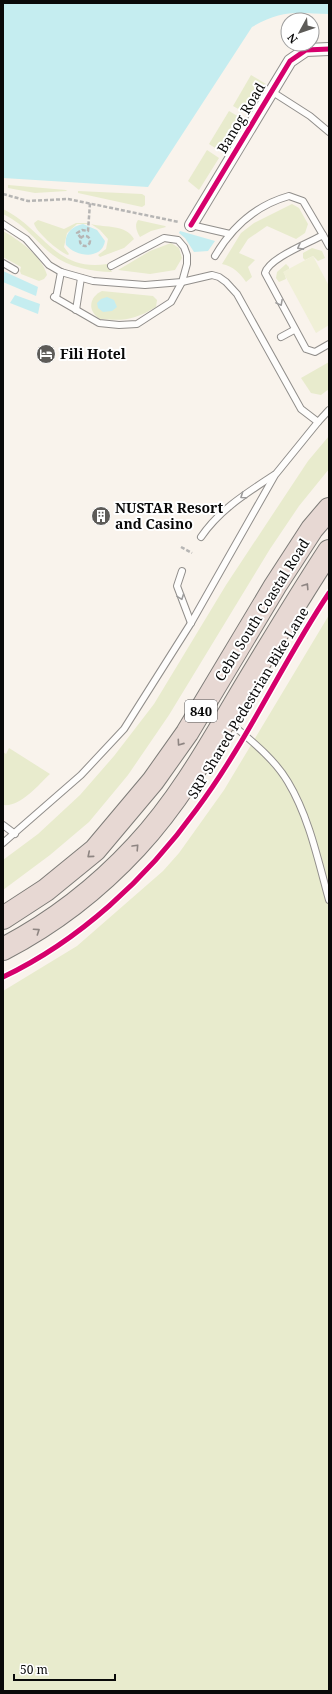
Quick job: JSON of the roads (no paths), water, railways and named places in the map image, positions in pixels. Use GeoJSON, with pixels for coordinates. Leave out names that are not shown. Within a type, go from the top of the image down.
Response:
{"type":"FeatureCollection","features":[{"type":"Feature","properties":{"kind":"highway","name":"Cebu South Coastal Road"},"geometry":{"type":"LineString","coordinates":[[3,918],[46,890],[96,850],[153,782],[187,733],[275,586],[312,529],[329,509]]}},
{"type":"Feature","properties":{"kind":"highway","name":"Cebu South Coastal Road"},"geometry":{"type":"LineString","coordinates":[[3,949],[34,933],[62,913],[113,870],[137,846],[175,799],[226,720],[296,602],[329,551]]}},
{"type":"Feature","properties":{"kind":"street","name":"Banog Road"},"geometry":{"type":"LineString","coordinates":[[191,225],[290,61],[298,54],[306,50],[329,49]]}},
{"type":"Feature","properties":{"kind":"lane"},"geometry":{"type":"LineString","coordinates":[[271,91],[310,116],[329,132]]}},
{"type":"Feature","properties":{"kind":"lane"},"geometry":{"type":"LineString","coordinates":[[215,256],[230,234],[240,223],[258,211],[289,196],[303,201],[329,246]]}},
{"type":"Feature","properties":{"kind":"lane"},"geometry":{"type":"LineString","coordinates":[[3,224],[26,239],[49,265],[61,272],[81,278],[145,285],[182,282],[212,276],[219,277],[233,288],[301,409],[318,422]]}},
{"type":"Feature","properties":{"kind":"lane"},"geometry":{"type":"LineString","coordinates":[[191,225],[230,234]]}},
{"type":"Feature","properties":{"kind":"lane"},"geometry":{"type":"LineString","coordinates":[[323,235],[276,260],[267,268],[267,278],[302,345],[310,352],[315,352],[329,344]]}},
{"type":"Feature","properties":{"kind":"lane"},"geometry":{"type":"LineString","coordinates":[[61,272],[55,297],[99,323],[132,326],[167,306],[182,282],[187,264],[187,255],[184,247],[178,240],[164,238],[111,266]]}},
{"type":"Feature","properties":{"kind":"lane"},"geometry":{"type":"LineString","coordinates":[[3,263],[15,270]]}},
{"type":"Feature","properties":{"kind":"lane"},"geometry":{"type":"LineString","coordinates":[[76,310],[81,278]]}},
{"type":"Feature","properties":{"kind":"lane"},"geometry":{"type":"LineString","coordinates":[[281,337],[294,330]]}},
{"type":"Feature","properties":{"kind":"lane"},"geometry":{"type":"LineString","coordinates":[[3,843],[76,779],[124,729],[191,623],[276,475],[329,410]]}},
{"type":"Feature","properties":{"kind":"lane"},"geometry":{"type":"LineString","coordinates":[[201,537],[223,511],[241,496],[276,475]]}},
{"type":"Feature","properties":{"kind":"lane"},"geometry":{"type":"LineString","coordinates":[[182,571],[178,586],[191,623]]}},
{"type":"Feature","properties":{"kind":"lane"},"geometry":{"type":"LineString","coordinates":[[226,720],[266,755],[288,781],[313,842],[329,900]]}},
{"type":"Feature","properties":{"kind":"lane"},"geometry":{"type":"LineString","coordinates":[[3,825],[15,834]]}},
{"type":"Feature","properties":{"kind":"water"},"geometry":{"type":"Polygon","coordinates":[[[3,3],[329,3],[329,14],[320,14],[320,12],[280,12],[280,15],[272,17],[252,27],[148,187],[3,178],[3,3]]]}},
{"type":"Feature","properties":{"kind":"water"},"geometry":{"type":"Polygon","coordinates":[[[83,224],[97,230],[105,241],[103,247],[94,254],[82,254],[70,249],[66,245],[66,237],[70,231],[83,224]]]}},
{"type":"Feature","properties":{"kind":"water"},"geometry":{"type":"Polygon","coordinates":[[[180,231],[215,241],[208,251],[194,252],[185,238],[179,233],[180,231]]]}},
{"type":"Feature","properties":{"kind":"water"},"geometry":{"type":"Polygon","coordinates":[[[3,271],[38,287],[36,296],[3,282],[3,271]]]}},
{"type":"Feature","properties":{"kind":"water"},"geometry":{"type":"Polygon","coordinates":[[[15,295],[40,304],[38,314],[10,303],[15,295]]]}},
{"type":"Feature","properties":{"kind":"water"},"geometry":{"type":"Polygon","coordinates":[[[107,297],[114,300],[117,307],[112,311],[103,312],[98,308],[97,303],[101,299],[107,297]]]}},
{"type":"Feature","properties":{"kind":"place","name":"Fili Hotel"},"geometry":{"type":"Point","coordinates":[46,354]}},
{"type":"Feature","properties":{"kind":"place","name":"NUSTAR Resort and Casino"},"geometry":{"type":"Point","coordinates":[101,516]}}]}
